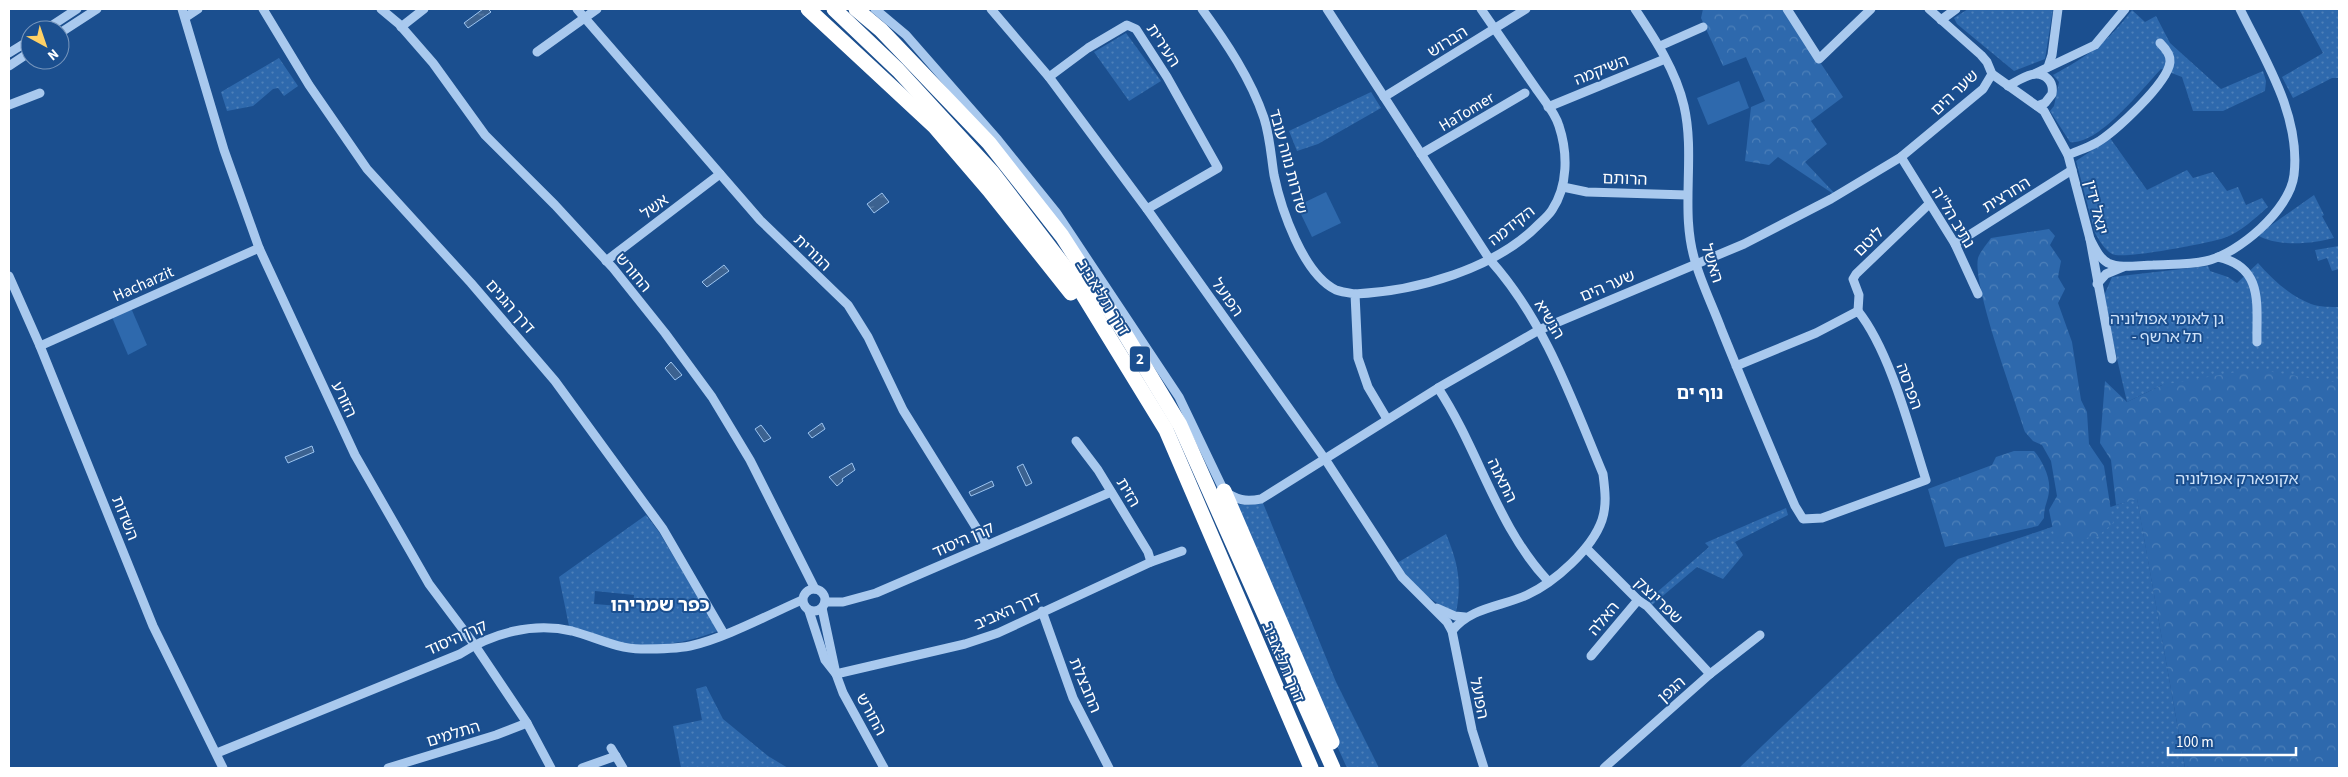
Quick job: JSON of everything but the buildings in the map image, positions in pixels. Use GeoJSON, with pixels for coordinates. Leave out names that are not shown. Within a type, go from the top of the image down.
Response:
{"type":"FeatureCollection","features":[{"type":"Feature","properties":{"kind":"highway"},"geometry":{"type":"LineString","coordinates":[[808,9],[935,127],[989,190],[1116,350]]}},
{"type":"Feature","properties":{"kind":"highway","name":"דרך תל-אביב"},"geometry":{"type":"LineString","coordinates":[[834,9],[898,70],[992,172],[1071,275],[1166,430],[1311,768]]}},
{"type":"Feature","properties":{"kind":"highway","name":"דרך תל-אביב"},"geometry":{"type":"LineString","coordinates":[[856,9],[906,55],[988,144],[1062,236],[1125,334],[1180,425],[1333,768]]}},
{"type":"Feature","properties":{"kind":"highway"},"geometry":{"type":"LineString","coordinates":[[1224,492],[1344,768]]}},
{"type":"Feature","properties":{"kind":"street"},"geometry":{"type":"LineString","coordinates":[[60,20],[77,9]]}},
{"type":"Feature","properties":{"kind":"street"},"geometry":{"type":"LineString","coordinates":[[70,27],[97,9]]}},
{"type":"Feature","properties":{"kind":"street"},"geometry":{"type":"LineString","coordinates":[[184,13],[198,9]]}},
{"type":"Feature","properties":{"kind":"street","name":"דרך הגנים"},"geometry":{"type":"LineString","coordinates":[[263,9],[309,85],[367,169],[471,283],[560,387],[663,530],[724,634]]}},
{"type":"Feature","properties":{"kind":"street","name":"החורש"},"geometry":{"type":"LineString","coordinates":[[381,9],[401,27],[433,63],[485,135],[606,261],[665,333],[712,397],[750,460],[815,589]]}},
{"type":"Feature","properties":{"kind":"street"},"geometry":{"type":"LineString","coordinates":[[401,27],[424,9]]}},
{"type":"Feature","properties":{"kind":"street","name":"הנורית"},"geometry":{"type":"LineString","coordinates":[[578,9],[777,238],[848,305],[868,337],[902,410],[987,545]]}},
{"type":"Feature","properties":{"kind":"street"},"geometry":{"type":"LineString","coordinates":[[538,52],[597,9]]}},
{"type":"Feature","properties":{"kind":"street"},"geometry":{"type":"LineString","coordinates":[[875,9],[906,35],[998,140],[1056,212],[1179,397],[1224,492]]}},
{"type":"Feature","properties":{"kind":"street","name":"הפועל"},"geometry":{"type":"LineString","coordinates":[[990,9],[1049,77],[1147,209],[1325,459],[1402,577],[1447,622],[1452,631],[1472,730],[1484,768]]}},
{"type":"Feature","properties":{"kind":"street","name":"שדרות נווה עובד"},"geometry":{"type":"LineString","coordinates":[[1202,9],[1224,39],[1254,93],[1264,119],[1277,185],[1288,220],[1305,260],[1336,290],[1355,294]]}},
{"type":"Feature","properties":{"kind":"street","name":"הנשיא"},"geometry":{"type":"LineString","coordinates":[[1327,9],[1490,260],[1506,278],[1550,348],[1602,474],[1606,495],[1602,520],[1586,548],[1578,557],[1528,595],[1465,617]]}},
{"type":"Feature","properties":{"kind":"street","name":"הקידמה"},"geometry":{"type":"LineString","coordinates":[[1355,294],[1377,293],[1419,286],[1490,260],[1510,249],[1530,234],[1552,211],[1563,187],[1566,160],[1559,125],[1481,9]]}},
{"type":"Feature","properties":{"kind":"street","name":"הברוש"},"geometry":{"type":"LineString","coordinates":[[1384,98],[1526,9]]}},
{"type":"Feature","properties":{"kind":"street","name":"האשל"},"geometry":{"type":"LineString","coordinates":[[1635,9],[1660,46],[1676,80],[1684,108],[1688,144],[1688,234],[1696,264],[1736,366],[1795,506],[1803,519]]}},
{"type":"Feature","properties":{"kind":"street"},"geometry":{"type":"LineString","coordinates":[[1787,9],[1819,59],[1871,9]]}},
{"type":"Feature","properties":{"kind":"street"},"geometry":{"type":"LineString","coordinates":[[1930,9],[1981,55],[1992,74]]}},
{"type":"Feature","properties":{"kind":"street"},"geometry":{"type":"LineString","coordinates":[[1942,20],[1956,9]]}},
{"type":"Feature","properties":{"kind":"street"},"geometry":{"type":"LineString","coordinates":[[2048,67],[2052,55],[2058,9]]}},
{"type":"Feature","properties":{"kind":"street"},"geometry":{"type":"LineString","coordinates":[[2008,86],[2095,44],[2125,9]]}},
{"type":"Feature","properties":{"kind":"street"},"geometry":{"type":"LineString","coordinates":[[2090,239],[2099,256],[2108,263],[2124,266],[2205,261],[2218,257],[2253,235],[2272,217],[2291,190],[2294,176],[2295,146],[2289,118],[2269,66],[2240,9]]}},
{"type":"Feature","properties":{"kind":"street","name":"הזורע"},"geometry":{"type":"LineString","coordinates":[[184,13],[224,150],[259,248],[355,455],[429,584],[474,644],[527,723],[551,768]]}},
{"type":"Feature","properties":{"kind":"street","name":"העירית"},"geometry":{"type":"LineString","coordinates":[[1049,77],[1088,48],[1127,25],[1133,26],[1167,77],[1218,168],[1147,209]]}},
{"type":"Feature","properties":{"kind":"street"},"geometry":{"type":"LineString","coordinates":[[1660,46],[1703,27]]}},
{"type":"Feature","properties":{"kind":"street"},"geometry":{"type":"LineString","coordinates":[[2068,155],[2097,142],[2127,119],[2165,78],[2171,61],[2166,49],[2160,43]]}},
{"type":"Feature","properties":{"kind":"street"},"geometry":{"type":"LineString","coordinates":[[9,53],[20,46]]}},
{"type":"Feature","properties":{"kind":"street"},"geometry":{"type":"LineString","coordinates":[[9,66],[20,59]]}},
{"type":"Feature","properties":{"kind":"street","name":"השיקמה"},"geometry":{"type":"LineString","coordinates":[[1548,107],[1665,59]]}},
{"type":"Feature","properties":{"kind":"street","name":"שער הים"},"geometry":{"type":"LineString","coordinates":[[1224,492],[1236,499],[1247,502],[1261,499],[1387,419],[1539,330],[1782,226],[1902,157],[1983,89],[1992,74]]}},
{"type":"Feature","properties":{"kind":"street","name":"יגאל ידין"},"geometry":{"type":"LineString","coordinates":[[1992,74],[2044,111],[2068,155],[2090,239],[2112,360]]}},
{"type":"Feature","properties":{"kind":"street"},"geometry":{"type":"LineString","coordinates":[[2034,74],[2041,74],[2046,77],[2053,88],[2049,99],[2037,106]]}},
{"type":"Feature","properties":{"kind":"street"},"geometry":{"type":"LineString","coordinates":[[9,106],[40,93]]}},
{"type":"Feature","properties":{"kind":"street","name":"HaTomer"},"geometry":{"type":"LineString","coordinates":[[1421,154],[1525,93]]}},
{"type":"Feature","properties":{"kind":"street","name":"נתיב הל\"ה"},"geometry":{"type":"LineString","coordinates":[[1902,157],[1929,204],[1956,244],[1978,294]]}},
{"type":"Feature","properties":{"kind":"street","name":"החרצית"},"geometry":{"type":"LineString","coordinates":[[1956,244],[2072,170]]}},
{"type":"Feature","properties":{"kind":"street","name":"אשל"},"geometry":{"type":"LineString","coordinates":[[606,261],[720,174]]}},
{"type":"Feature","properties":{"kind":"street","name":"הרותם"},"geometry":{"type":"LineString","coordinates":[[1563,187],[1587,192],[1687,195]]}},
{"type":"Feature","properties":{"kind":"street","name":"לוטם"},"geometry":{"type":"LineString","coordinates":[[1858,311],[1859,295],[1853,279],[1856,274],[1929,204]]}},
{"type":"Feature","properties":{"kind":"street","name":"Hacharzit"},"geometry":{"type":"LineString","coordinates":[[40,346],[259,248]]}},
{"type":"Feature","properties":{"kind":"street"},"geometry":{"type":"LineString","coordinates":[[2218,257],[2227,259],[2254,283],[2257,298],[2257,342]]}},
{"type":"Feature","properties":{"kind":"street"},"geometry":{"type":"LineString","coordinates":[[2097,284],[2106,274],[2124,266]]}},
{"type":"Feature","properties":{"kind":"street","name":"השדות"},"geometry":{"type":"LineString","coordinates":[[9,276],[40,346],[153,626],[223,768]]}},
{"type":"Feature","properties":{"kind":"street"},"geometry":{"type":"LineString","coordinates":[[1355,294],[1358,358],[1368,387],[1387,419]]}},
{"type":"Feature","properties":{"kind":"street"},"geometry":{"type":"LineString","coordinates":[[1736,366],[1816,333],[1858,311]]}},
{"type":"Feature","properties":{"kind":"street","name":"הפרסה"},"geometry":{"type":"LineString","coordinates":[[1803,519],[1822,518],[1926,480],[1892,379],[1872,330],[1858,311]]}},
{"type":"Feature","properties":{"kind":"street","name":"התאנה"},"geometry":{"type":"LineString","coordinates":[[1438,388],[1456,414],[1520,547],[1548,581]]}},
{"type":"Feature","properties":{"kind":"street","name":"הזית"},"geometry":{"type":"LineString","coordinates":[[1076,441],[1111,492],[1148,552],[1151,562]]}},
{"type":"Feature","properties":{"kind":"street","name":"קרן היסוד"},"geometry":{"type":"LineString","coordinates":[[823,605],[876,593],[1111,492]]}},
{"type":"Feature","properties":{"kind":"street","name":"שפרינצק"},"geometry":{"type":"LineString","coordinates":[[1586,548],[1638,600],[1657,616],[1710,674]]}},
{"type":"Feature","properties":{"kind":"street","name":"דרך האביב"},"geometry":{"type":"LineString","coordinates":[[836,674],[965,644],[998,633],[1151,562],[1182,551]]}},
{"type":"Feature","properties":{"kind":"street"},"geometry":{"type":"LineString","coordinates":[[815,589],[824,595],[823,605],[815,612],[809,611],[804,607],[802,600],[806,592],[815,589]]}},
{"type":"Feature","properties":{"kind":"street","name":"קרן היסוד"},"geometry":{"type":"LineString","coordinates":[[217,753],[451,657],[474,644],[512,631],[543,628],[571,631],[603,642],[638,649],[690,646],[724,634],[802,600]]}},
{"type":"Feature","properties":{"kind":"street","name":"האלה"},"geometry":{"type":"LineString","coordinates":[[1591,656],[1638,600]]}},
{"type":"Feature","properties":{"kind":"street","name":"החורש"},"geometry":{"type":"LineString","coordinates":[[823,605],[836,674],[843,693],[884,768]]}},
{"type":"Feature","properties":{"kind":"street","name":"הפועל"},"geometry":{"type":"LineString","coordinates":[[1434,607],[1455,616],[1465,617]]}},
{"type":"Feature","properties":{"kind":"street","name":"החורש"},"geometry":{"type":"LineString","coordinates":[[809,611],[825,660],[836,674]]}},
{"type":"Feature","properties":{"kind":"street","name":"החבצלת"},"geometry":{"type":"LineString","coordinates":[[1042,611],[1073,698],[1109,768]]}},
{"type":"Feature","properties":{"kind":"street"},"geometry":{"type":"LineString","coordinates":[[1452,631],[1465,617]]}},
{"type":"Feature","properties":{"kind":"street","name":"הגפן"},"geometry":{"type":"LineString","coordinates":[[1604,768],[1710,674],[1760,635]]}},
{"type":"Feature","properties":{"kind":"street","name":"התלמים"},"geometry":{"type":"LineString","coordinates":[[388,768],[496,735],[527,723]]}},
{"type":"Feature","properties":{"kind":"street"},"geometry":{"type":"LineString","coordinates":[[582,768],[614,752],[623,768]]}},
{"type":"Feature","properties":{"kind":"green space"},"geometry":{"type":"Polygon","coordinates":[[[1703,9],[1785,9],[1843,97],[1811,121],[1827,144],[1805,162],[1838,197],[1778,157],[1769,165],[1745,161],[1751,107],[1765,101],[1746,57],[1723,66],[1701,18],[1703,9]]]}},
{"type":"Feature","properties":{"kind":"green space"},"geometry":{"type":"Polygon","coordinates":[[[1968,9],[2053,9],[2045,59],[2014,71],[1957,24],[1954,18],[1968,9]]]}},
{"type":"Feature","properties":{"kind":"green space"},"geometry":{"type":"Polygon","coordinates":[[[2299,9],[2339,9],[2339,78],[2332,78],[2293,98],[2282,77],[2323,53],[2299,9]]]}},
{"type":"Feature","properties":{"kind":"green space"},"geometry":{"type":"Polygon","coordinates":[[[2132,10],[2145,22],[2156,16],[2170,43],[2221,89],[2263,71],[2266,81],[2265,91],[2223,111],[2193,111],[2182,77],[2161,69],[2119,115],[2106,126],[2081,141],[2070,142],[2050,111],[2054,106],[2059,82],[2053,75],[2077,61],[2106,40],[2132,10]]]}},
{"type":"Feature","properties":{"kind":"green space"},"geometry":{"type":"Polygon","coordinates":[[[1126,33],[1161,81],[1129,101],[1094,52],[1126,33]]]}},
{"type":"Feature","properties":{"kind":"green space"},"geometry":{"type":"Polygon","coordinates":[[[279,58],[298,86],[284,96],[278,88],[273,89],[253,106],[227,111],[221,92],[279,58]]]}},
{"type":"Feature","properties":{"kind":"green space"},"geometry":{"type":"Polygon","coordinates":[[[1739,81],[1749,108],[1708,125],[1697,98],[1739,81]]]}},
{"type":"Feature","properties":{"kind":"green space"},"geometry":{"type":"Polygon","coordinates":[[[1371,92],[1381,108],[1318,144],[1297,151],[1289,131],[1371,92]]]}},
{"type":"Feature","properties":{"kind":"green space"},"geometry":{"type":"Polygon","coordinates":[[[2110,138],[2147,190],[2187,170],[2193,178],[2213,172],[2227,191],[2238,187],[2246,205],[2262,198],[2268,207],[2242,228],[2224,238],[2148,253],[2132,255],[2112,254],[2104,247],[2095,233],[2076,161],[2110,138]]]}},
{"type":"Feature","properties":{"kind":"green space"},"geometry":{"type":"Polygon","coordinates":[[[1326,192],[1341,223],[1312,237],[1297,206],[1326,192]]]}},
{"type":"Feature","properties":{"kind":"green space"},"geometry":{"type":"Polygon","coordinates":[[[2314,195],[2324,215],[2322,216],[2334,238],[2316,242],[2284,243],[2265,239],[2257,235],[2314,195]]]}},
{"type":"Feature","properties":{"kind":"green space"},"geometry":{"type":"Polygon","coordinates":[[[2049,229],[2055,236],[2050,245],[2061,261],[2058,277],[2065,289],[2058,303],[2072,342],[2081,400],[2087,412],[2089,444],[2104,466],[2113,523],[2098,536],[2062,542],[2055,540],[2049,510],[2057,496],[2051,461],[2042,445],[2033,441],[2025,432],[1988,316],[1981,292],[1978,272],[1978,258],[1991,238],[2049,229]]]}},
{"type":"Feature","properties":{"kind":"green space"},"geometry":{"type":"Polygon","coordinates":[[[2339,246],[2339,269],[2332,271],[2327,258],[2318,261],[2315,250],[2339,246]]]}},
{"type":"Feature","properties":{"kind":"green space","name":"גן לאומי אפולוניה - תל ארשף"},"geometry":{"type":"Polygon","coordinates":[[[2258,263],[2282,287],[2303,301],[2318,306],[2339,307],[2339,383],[2162,385],[2127,402],[2103,298],[2112,277],[2208,266],[2210,271],[2228,277],[2237,283],[2258,263]]]}},
{"type":"Feature","properties":{"kind":"green space"},"geometry":{"type":"Polygon","coordinates":[[[131,308],[147,345],[128,355],[112,317],[131,308]]]}},
{"type":"Feature","properties":{"kind":"green space","name":"אקופארק אפולוניה"},"geometry":{"type":"Polygon","coordinates":[[[2254,369],[2339,383],[2339,768],[2185,768],[2137,499],[2116,505],[2111,460],[2100,443],[2105,381],[2127,402],[2162,385],[2254,369]]]}},
{"type":"Feature","properties":{"kind":"green space"},"geometry":{"type":"Polygon","coordinates":[[[2014,451],[2034,451],[2045,470],[2049,486],[2044,518],[2038,526],[1945,547],[1928,489],[1992,465],[1996,457],[2014,451]]]}},
{"type":"Feature","properties":{"kind":"green space"},"geometry":{"type":"Polygon","coordinates":[[[2137,498],[2185,768],[1739,768],[1958,559],[2137,498]]]}},
{"type":"Feature","properties":{"kind":"green space"},"geometry":{"type":"Polygon","coordinates":[[[1263,503],[1336,682],[1379,768],[1347,768],[1314,695],[1235,504],[1263,503]]]}},
{"type":"Feature","properties":{"kind":"green space"},"geometry":{"type":"Polygon","coordinates":[[[1786,508],[1788,515],[1735,542],[1743,555],[1723,579],[1697,567],[1652,605],[1648,600],[1709,547],[1705,543],[1786,508]]]}},
{"type":"Feature","properties":{"kind":"green space"},"geometry":{"type":"Polygon","coordinates":[[[646,515],[659,532],[718,631],[698,638],[661,645],[625,644],[588,634],[569,626],[559,577],[646,515]],[[595,591],[594,604],[633,607],[634,595],[595,591]]]}},
{"type":"Feature","properties":{"kind":"green space"},"geometry":{"type":"Polygon","coordinates":[[[1446,534],[1458,573],[1459,592],[1456,613],[1438,604],[1423,593],[1397,563],[1446,534]]]}},
{"type":"Feature","properties":{"kind":"green space"},"geometry":{"type":"Polygon","coordinates":[[[706,686],[723,719],[768,756],[788,768],[681,768],[673,726],[702,720],[696,689],[706,686]]]}},
{"type":"Feature","properties":{"kind":"water"},"geometry":{"type":"Polygon","coordinates":[[[483,9],[488,9],[491,12],[468,28],[464,23],[483,9]]]}},
{"type":"Feature","properties":{"kind":"water"},"geometry":{"type":"Polygon","coordinates":[[[882,193],[889,202],[874,213],[867,204],[882,193]]]}},
{"type":"Feature","properties":{"kind":"water"},"geometry":{"type":"Polygon","coordinates":[[[724,265],[729,271],[707,287],[702,282],[724,265]]]}},
{"type":"Feature","properties":{"kind":"water"},"geometry":{"type":"Polygon","coordinates":[[[671,362],[682,375],[675,380],[665,368],[671,362]]]}},
{"type":"Feature","properties":{"kind":"water"},"geometry":{"type":"Polygon","coordinates":[[[822,423],[825,429],[812,438],[808,433],[822,423]]]}},
{"type":"Feature","properties":{"kind":"water"},"geometry":{"type":"Polygon","coordinates":[[[761,425],[771,438],[764,442],[755,429],[761,425]]]}},
{"type":"Feature","properties":{"kind":"water"},"geometry":{"type":"Polygon","coordinates":[[[312,446],[314,452],[288,463],[285,457],[312,446]]]}},
{"type":"Feature","properties":{"kind":"water"},"geometry":{"type":"Polygon","coordinates":[[[852,463],[855,470],[842,479],[843,481],[837,486],[829,477],[852,463]]]}},
{"type":"Feature","properties":{"kind":"water"},"geometry":{"type":"Polygon","coordinates":[[[1023,464],[1032,483],[1026,486],[1017,467],[1023,464]]]}},
{"type":"Feature","properties":{"kind":"water"},"geometry":{"type":"Polygon","coordinates":[[[992,481],[994,486],[971,496],[969,492],[992,481]]]}},
{"type":"Feature","properties":{"kind":"district","name":"נוף ים"},"geometry":{"type":"Point","coordinates":[1700,393]}},
{"type":"Feature","properties":{"kind":"district","name":"כפר שמריהו"},"geometry":{"type":"Point","coordinates":[660,604]}}]}
